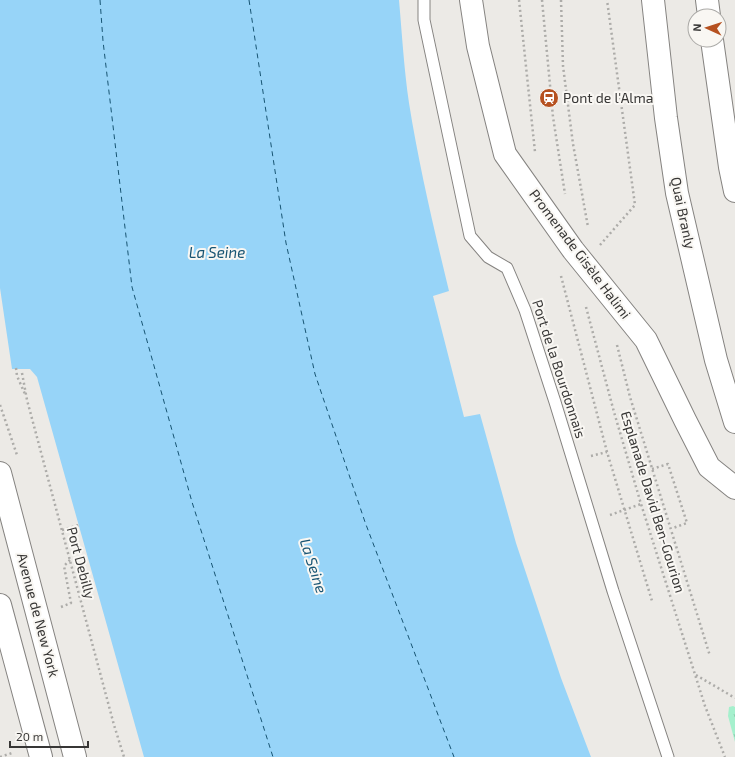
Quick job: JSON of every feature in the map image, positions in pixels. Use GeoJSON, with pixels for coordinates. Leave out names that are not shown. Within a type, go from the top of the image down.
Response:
{"type":"FeatureCollection","features":[{"type":"Feature","properties":{"kind":"main road","name":"Promenade Gisèle Halimi"},"geometry":{"type":"LineString","coordinates":[[471,0],[478,46],[505,154],[573,250],[646,340],[709,467],[735,488]]}},
{"type":"Feature","properties":{"kind":"main road","name":"Quai Branly"},"geometry":{"type":"LineString","coordinates":[[653,0],[666,118],[677,193],[716,360],[735,422]]}},
{"type":"Feature","properties":{"kind":"main road"},"geometry":{"type":"LineString","coordinates":[[713,48],[730,167],[735,191]]}},
{"type":"Feature","properties":{"kind":"main road","name":"Avenue de New York"},"geometry":{"type":"LineString","coordinates":[[0,473],[75,757]]}},
{"type":"Feature","properties":{"kind":"main road"},"geometry":{"type":"LineString","coordinates":[[0,605],[41,757]]}},
{"type":"Feature","properties":{"kind":"lane","name":"Port de la Bourdonnais"},"geometry":{"type":"LineString","coordinates":[[424,0],[424,20],[470,236],[488,257],[508,268],[525,310],[613,591],[668,757]]}},
{"type":"Feature","properties":{"kind":"path"},"geometry":{"type":"LineString","coordinates":[[519,0],[536,158]]}},
{"type":"Feature","properties":{"kind":"path"},"geometry":{"type":"LineString","coordinates":[[542,0],[553,117],[565,198]]}},
{"type":"Feature","properties":{"kind":"path"},"geometry":{"type":"LineString","coordinates":[[584,263],[635,205],[607,0]]}},
{"type":"Feature","properties":{"kind":"path"},"geometry":{"type":"LineString","coordinates":[[560,273],[607,452],[652,601]]}},
{"type":"Feature","properties":{"kind":"path","name":"Esplanade David Ben-Gourion"},"geometry":{"type":"LineString","coordinates":[[584,300],[614,412],[641,504],[705,706],[724,757]]}},
{"type":"Feature","properties":{"kind":"path"},"geometry":{"type":"LineString","coordinates":[[16,368],[17,376],[27,400]]}},
{"type":"Feature","properties":{"kind":"path","name":"Port Debilly"},"geometry":{"type":"LineString","coordinates":[[22,373],[27,400],[114,725],[124,757]]}},
{"type":"Feature","properties":{"kind":"path"},"geometry":{"type":"LineString","coordinates":[[600,454],[607,452]]}},
{"type":"Feature","properties":{"kind":"path"},"geometry":{"type":"LineString","coordinates":[[652,469],[668,464],[687,523],[673,528]]}},
{"type":"Feature","properties":{"kind":"path"},"geometry":{"type":"LineString","coordinates":[[609,515],[641,504]]}},
{"type":"Feature","properties":{"kind":"path"},"geometry":{"type":"LineString","coordinates":[[62,530],[79,525]]}},
{"type":"Feature","properties":{"kind":"path"},"geometry":{"type":"LineString","coordinates":[[57,608],[71,603],[64,566],[70,560]]}},
{"type":"Feature","properties":{"kind":"path"},"geometry":{"type":"LineString","coordinates":[[696,674],[735,698]]}},
{"type":"Feature","properties":{"kind":"path"},"geometry":{"type":"LineString","coordinates":[[0,757],[12,753]]}},
{"type":"Feature","properties":{"kind":"green space"},"geometry":{"type":"Polygon","coordinates":[[[729,707],[735,707],[735,742],[728,716],[729,707]]]}},
{"type":"Feature","properties":{"kind":"water","name":"La Seine"},"geometry":{"type":"Polygon","coordinates":[[[0,0],[399,0],[406,77],[413,127],[427,197],[449,291],[433,296],[464,417],[480,414],[516,543],[561,678],[591,757],[144,757],[37,377],[30,369],[12,369],[0,288],[0,0]]]}},
{"type":"Feature","properties":{"kind":"ferry route"},"geometry":{"type":"LineString","coordinates":[[100,0],[103,41],[132,287],[192,502],[273,757]]}},
{"type":"Feature","properties":{"kind":"ferry route"},"geometry":{"type":"LineString","coordinates":[[249,0],[286,243],[315,374],[365,522],[454,757]]}},
{"type":"Feature","properties":{"kind":"place","name":"Pont de l'Alma"},"geometry":{"type":"Point","coordinates":[549,98]}}]}
